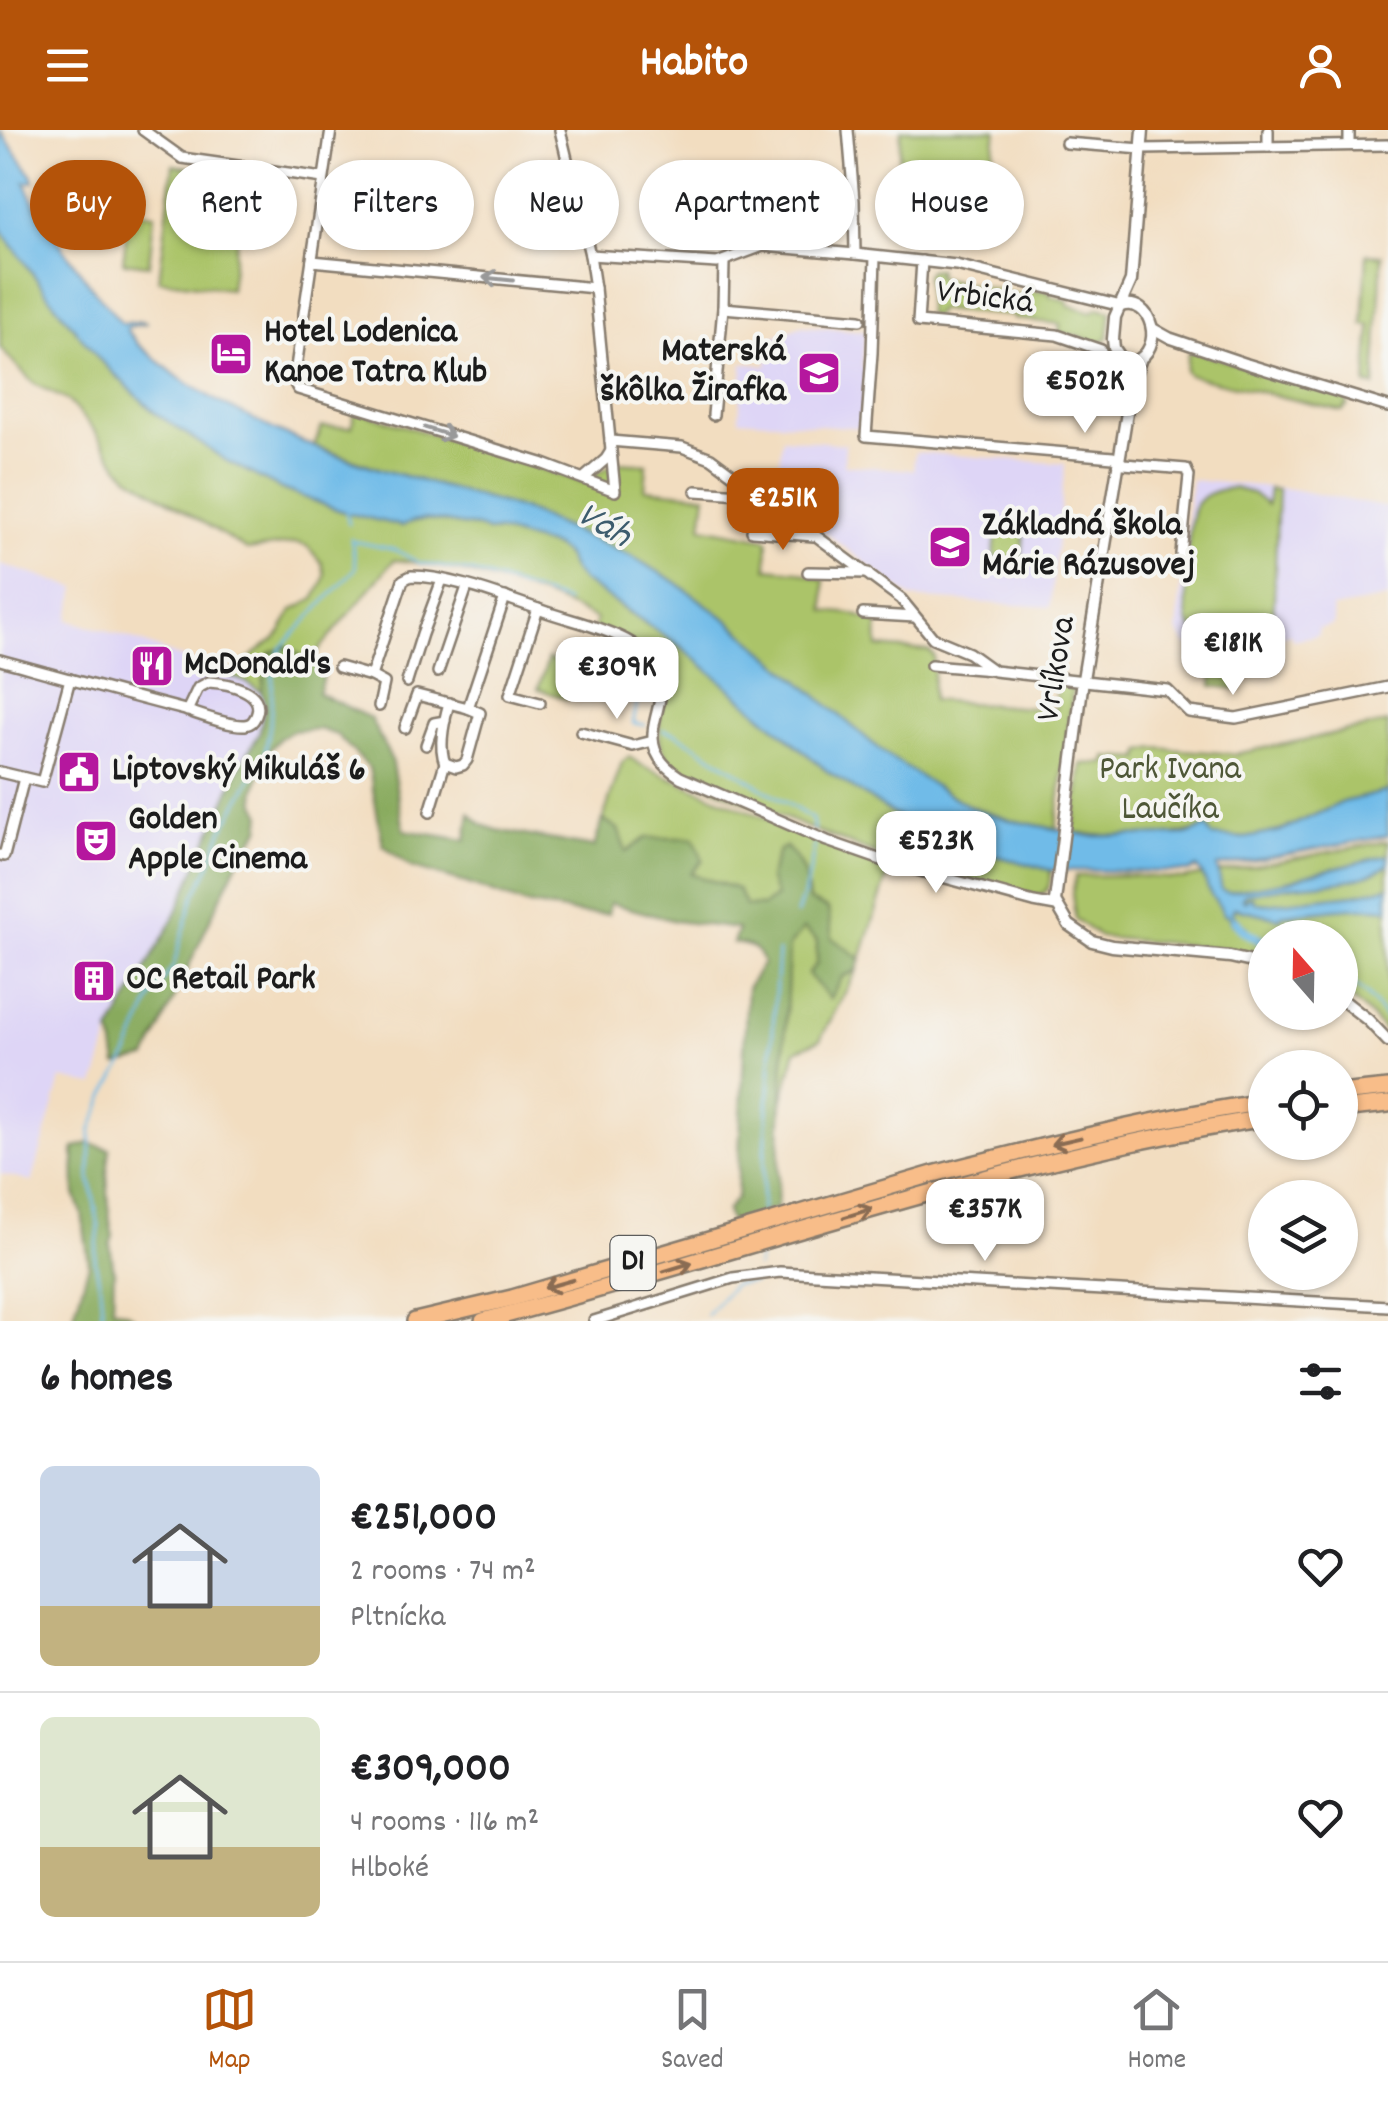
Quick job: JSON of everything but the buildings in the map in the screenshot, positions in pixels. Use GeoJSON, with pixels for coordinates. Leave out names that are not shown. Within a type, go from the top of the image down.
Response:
{"type":"FeatureCollection","features":[{"type":"Feature","properties":{"kind":"highway"},"geometry":{"type":"LineString","coordinates":[[1358,1091],[1388,1088]]}},
{"type":"Feature","properties":{"kind":"highway","name":"D1"},"geometry":{"type":"LineString","coordinates":[[482,1321],[585,1294],[933,1174],[1052,1144],[1248,1104]]}},
{"type":"Feature","properties":{"kind":"highway"},"geometry":{"type":"LineString","coordinates":[[1358,1108],[1388,1104]]}},
{"type":"Feature","properties":{"kind":"highway","name":"D1"},"geometry":{"type":"LineString","coordinates":[[415,1321],[1070,1155],[1248,1121]]}},
{"type":"Feature","properties":{"kind":"street"},"geometry":{"type":"LineString","coordinates":[[143,130],[182,158],[317,177]]}},
{"type":"Feature","properties":{"kind":"street"},"geometry":{"type":"LineString","coordinates":[[326,160],[331,130]]}},
{"type":"Feature","properties":{"kind":"street"},"geometry":{"type":"LineString","coordinates":[[317,223],[294,382],[298,389],[615,491],[590,255],[560,130]]}},
{"type":"Feature","properties":{"kind":"street"},"geometry":{"type":"LineString","coordinates":[[848,130],[855,254]]}},
{"type":"Feature","properties":{"kind":"street"},"geometry":{"type":"LineString","coordinates":[[1132,382],[1112,339],[1115,317],[1131,281],[1144,130]]}},
{"type":"Feature","properties":{"kind":"street"},"geometry":{"type":"LineString","coordinates":[[1268,130],[1268,147]]}},
{"type":"Feature","properties":{"kind":"street"},"geometry":{"type":"LineString","coordinates":[[1349,130],[1349,145]]}},
{"type":"Feature","properties":{"kind":"street"},"geometry":{"type":"LineString","coordinates":[[1066,143],[1142,149],[1388,144]]}},
{"type":"Feature","properties":{"kind":"street","name":"Vrbická"},"geometry":{"type":"LineString","coordinates":[[590,255],[724,262],[764,246],[855,254],[956,264],[1121,306]]}},
{"type":"Feature","properties":{"kind":"street"},"geometry":{"type":"LineString","coordinates":[[875,257],[866,436],[1182,468],[1189,476],[1182,554]]}},
{"type":"Feature","properties":{"kind":"street"},"geometry":{"type":"LineString","coordinates":[[312,261],[595,288]]}},
{"type":"Feature","properties":{"kind":"street","name":"Vrbická"},"geometry":{"type":"LineString","coordinates":[[922,261],[918,322],[1057,335],[1121,358]]}},
{"type":"Feature","properties":{"kind":"street"},"geometry":{"type":"LineString","coordinates":[[713,415],[724,262]]}},
{"type":"Feature","properties":{"kind":"street"},"geometry":{"type":"LineString","coordinates":[[1121,358],[1140,361],[1152,344],[1152,328],[1131,281]]}},
{"type":"Feature","properties":{"kind":"street"},"geometry":{"type":"LineString","coordinates":[[1121,306],[1128,303],[1142,309]]}},
{"type":"Feature","properties":{"kind":"street"},"geometry":{"type":"LineString","coordinates":[[723,308],[860,320]]}},
{"type":"Feature","properties":{"kind":"street"},"geometry":{"type":"LineString","coordinates":[[1152,328],[1170,338],[1306,384],[1388,407]]}},
{"type":"Feature","properties":{"kind":"street"},"geometry":{"type":"LineString","coordinates":[[1152,344],[1170,338]]}},
{"type":"Feature","properties":{"kind":"street"},"geometry":{"type":"LineString","coordinates":[[1101,350],[1112,339]]}},
{"type":"Feature","properties":{"kind":"street","name":"Vrlíkova"},"geometry":{"type":"LineString","coordinates":[[1056,906],[1083,679],[1132,382],[1140,361]]}},
{"type":"Feature","properties":{"kind":"street"},"geometry":{"type":"LineString","coordinates":[[584,478],[606,459],[610,446]]}},
{"type":"Feature","properties":{"kind":"street"},"geometry":{"type":"LineString","coordinates":[[610,446],[682,447],[705,455],[868,573],[900,599],[933,638],[969,653],[994,671]]}},
{"type":"Feature","properties":{"kind":"street"},"geometry":{"type":"LineString","coordinates":[[696,491],[756,492]]}},
{"type":"Feature","properties":{"kind":"street"},"geometry":{"type":"LineString","coordinates":[[752,532],[816,536]]}},
{"type":"Feature","properties":{"kind":"street"},"geometry":{"type":"LineString","coordinates":[[808,572],[868,573]]}},
{"type":"Feature","properties":{"kind":"street"},"geometry":{"type":"LineString","coordinates":[[372,676],[403,580],[419,576],[505,597],[618,636],[654,663],[661,694],[653,722],[653,741],[660,758],[680,776],[827,841],[887,862],[1056,906],[1069,925],[1092,941],[1248,961]]}},
{"type":"Feature","properties":{"kind":"street"},"geometry":{"type":"LineString","coordinates":[[408,682],[442,580]]}},
{"type":"Feature","properties":{"kind":"street"},"geometry":{"type":"LineString","coordinates":[[438,672],[467,586]]}},
{"type":"Feature","properties":{"kind":"street"},"geometry":{"type":"LineString","coordinates":[[468,708],[505,597]]}},
{"type":"Feature","properties":{"kind":"street"},"geometry":{"type":"LineString","coordinates":[[538,609],[510,695],[540,703]]}},
{"type":"Feature","properties":{"kind":"street"},"geometry":{"type":"LineString","coordinates":[[864,614],[916,618]]}},
{"type":"Feature","properties":{"kind":"street"},"geometry":{"type":"LineString","coordinates":[[0,660],[187,711],[246,725],[256,717],[258,704],[245,690],[209,682],[198,688],[187,711]]}},
{"type":"Feature","properties":{"kind":"street"},"geometry":{"type":"LineString","coordinates":[[932,665],[1166,690],[1189,712],[1236,718],[1388,687]]}},
{"type":"Feature","properties":{"kind":"street"},"geometry":{"type":"LineString","coordinates":[[339,667],[384,683],[379,706]]}},
{"type":"Feature","properties":{"kind":"street"},"geometry":{"type":"LineString","coordinates":[[0,772],[42,782],[70,680]]}},
{"type":"Feature","properties":{"kind":"street"},"geometry":{"type":"LineString","coordinates":[[405,728],[417,695],[480,712],[467,760],[456,766],[445,763]]}},
{"type":"Feature","properties":{"kind":"street"},"geometry":{"type":"LineString","coordinates":[[430,812],[445,763],[444,721],[449,703]]}},
{"type":"Feature","properties":{"kind":"street"},"geometry":{"type":"LineString","coordinates":[[426,745],[434,722],[444,721]]}},
{"type":"Feature","properties":{"kind":"street"},"geometry":{"type":"LineString","coordinates":[[581,732],[634,746],[653,741]]}},
{"type":"Feature","properties":{"kind":"street"},"geometry":{"type":"LineString","coordinates":[[0,855],[4,856],[24,778]]}},
{"type":"Feature","properties":{"kind":"street"},"geometry":{"type":"LineString","coordinates":[[1358,1012],[1388,1040]]}},
{"type":"Feature","properties":{"kind":"street"},"geometry":{"type":"LineString","coordinates":[[594,1321],[733,1278],[780,1272],[1388,1306]]}},
{"type":"Feature","properties":{"kind":"shaded area"},"geometry":{"type":"Polygon","coordinates":[[[802,326],[865,331],[861,428],[739,419],[743,363],[767,366],[769,339],[802,326]]]}},
{"type":"Feature","properties":{"kind":"shaded area","name":"Základná škola Márie Rázusovej"},"geometry":{"type":"Polygon","coordinates":[[[782,438],[845,444],[844,465],[913,470],[915,452],[1065,464],[1050,607],[912,598],[776,495],[782,438]]]}},
{"type":"Feature","properties":{"kind":"shaded area"},"geometry":{"type":"Polygon","coordinates":[[[1191,480],[1291,489],[1388,508],[1388,598],[1332,608],[1334,623],[1318,629],[1319,635],[1292,640],[1291,634],[1279,636],[1283,661],[1186,645],[1177,631],[1191,480]]]}},
{"type":"Feature","properties":{"kind":"shaded area"},"geometry":{"type":"Polygon","coordinates":[[[0,564],[77,588],[68,620],[129,638],[246,682],[261,692],[265,705],[259,734],[239,768],[174,918],[110,1033],[95,1085],[61,1079],[32,1182],[0,1174],[0,564]]]}},
{"type":"Feature","properties":{"kind":"green space"},"geometry":{"type":"Polygon","coordinates":[[[901,130],[996,130],[993,157],[987,160],[899,160],[901,130]]]}},
{"type":"Feature","properties":{"kind":"green space"},"geometry":{"type":"Polygon","coordinates":[[[146,213],[154,214],[149,265],[123,262],[124,250],[146,250],[146,213]]]}},
{"type":"Feature","properties":{"kind":"green space"},"geometry":{"type":"Polygon","coordinates":[[[166,222],[166,250],[235,250],[230,289],[159,280],[166,222]]]}},
{"type":"Feature","properties":{"kind":"green space"},"geometry":{"type":"Polygon","coordinates":[[[0,228],[99,359],[154,412],[227,461],[284,490],[347,513],[402,526],[417,520],[439,521],[553,546],[565,554],[573,570],[683,648],[827,771],[893,814],[944,839],[1051,870],[1046,890],[1035,896],[891,860],[685,776],[673,765],[660,742],[660,716],[671,675],[658,683],[640,655],[594,628],[596,619],[524,589],[471,574],[394,560],[318,651],[314,664],[286,646],[269,654],[261,692],[227,675],[276,638],[292,611],[314,599],[325,575],[322,563],[307,546],[297,543],[247,550],[129,476],[68,401],[33,383],[0,348],[0,228]]]}},
{"type":"Feature","properties":{"kind":"green space"},"geometry":{"type":"Polygon","coordinates":[[[1367,254],[1382,255],[1375,386],[1366,385],[1371,326],[1363,325],[1367,254]]]}},
{"type":"Feature","properties":{"kind":"green space"},"geometry":{"type":"Polygon","coordinates":[[[938,269],[937,277],[1027,296],[1030,290],[1040,290],[1069,301],[1068,305],[1092,312],[1098,308],[1111,311],[1108,338],[1097,343],[1059,333],[1060,324],[1014,316],[939,310],[930,316],[926,275],[929,270],[938,269]]]}},
{"type":"Feature","properties":{"kind":"green space"},"geometry":{"type":"Polygon","coordinates":[[[1195,351],[1344,398],[1348,405],[1342,411],[1188,375],[1188,354],[1195,351]]]}},
{"type":"Feature","properties":{"kind":"green space"},"geometry":{"type":"Polygon","coordinates":[[[354,410],[583,482],[617,462],[647,464],[645,489],[706,495],[702,527],[768,539],[767,568],[797,571],[824,580],[825,611],[877,622],[878,647],[929,651],[934,656],[932,700],[1055,710],[1057,680],[1070,683],[1073,688],[1056,829],[973,808],[926,781],[849,726],[729,621],[631,556],[522,509],[314,446],[322,427],[352,427],[354,410]]]}},
{"type":"Feature","properties":{"kind":"green space"},"geometry":{"type":"Polygon","coordinates":[[[1233,488],[1252,493],[1267,505],[1269,489],[1278,490],[1272,656],[1263,656],[1263,635],[1243,646],[1222,648],[1202,640],[1188,621],[1187,560],[1193,512],[1205,496],[1233,488]]]}},
{"type":"Feature","properties":{"kind":"green space"},"geometry":{"type":"Polygon","coordinates":[[[996,531],[1024,533],[1022,559],[994,557],[996,531]]]}},
{"type":"Feature","properties":{"kind":"green space"},"geometry":{"type":"Polygon","coordinates":[[[286,646],[325,671],[318,693],[370,718],[391,759],[404,830],[466,840],[470,813],[482,825],[497,830],[594,847],[603,819],[618,829],[626,852],[646,838],[694,838],[703,860],[691,874],[737,889],[746,906],[763,906],[776,897],[769,878],[779,850],[786,847],[792,853],[803,871],[809,901],[828,909],[832,938],[861,959],[857,970],[842,977],[830,999],[808,974],[817,963],[817,940],[804,929],[789,946],[777,1208],[730,1223],[726,1211],[737,1197],[747,988],[763,963],[752,948],[733,943],[738,929],[675,921],[610,903],[608,914],[524,904],[411,867],[383,845],[369,768],[337,735],[319,729],[291,731],[270,750],[269,763],[255,792],[262,815],[260,829],[239,860],[147,1058],[117,1065],[110,1033],[174,918],[239,768],[259,734],[265,705],[261,692],[269,654],[286,646]]]}},
{"type":"Feature","properties":{"kind":"green space"},"geometry":{"type":"Polygon","coordinates":[[[548,659],[577,669],[567,699],[538,689],[548,659]]]}},
{"type":"Feature","properties":{"kind":"green space"},"geometry":{"type":"Polygon","coordinates":[[[1214,663],[1243,665],[1240,689],[1212,686],[1214,663]]]}},
{"type":"Feature","properties":{"kind":"green space","name":"Park Ivana Laučíka"},"geometry":{"type":"Polygon","coordinates":[[[1388,723],[1388,791],[1343,802],[1280,831],[1245,838],[1212,836],[1207,828],[1141,837],[1073,832],[1082,764],[1106,763],[1107,757],[1140,759],[1142,751],[1155,748],[1235,754],[1388,723]]]}},
{"type":"Feature","properties":{"kind":"green space"},"geometry":{"type":"Polygon","coordinates":[[[629,757],[890,868],[861,959],[831,938],[828,909],[809,901],[803,871],[786,847],[776,897],[763,906],[746,906],[737,889],[625,852],[618,829],[603,819],[622,762],[629,757]]]}},
{"type":"Feature","properties":{"kind":"green space"},"geometry":{"type":"Polygon","coordinates":[[[1388,841],[1388,1034],[1358,1005],[1358,920],[1248,920],[1248,954],[1230,949],[1100,937],[1075,919],[1072,893],[1076,876],[1183,879],[1388,841]]]}},
{"type":"Feature","properties":{"kind":"green space"},"geometry":{"type":"Polygon","coordinates":[[[804,928],[817,941],[817,963],[829,998],[842,977],[857,970],[820,1040],[796,1050],[782,1102],[789,946],[804,928]]]}},
{"type":"Feature","properties":{"kind":"green space"},"geometry":{"type":"Polygon","coordinates":[[[88,1143],[110,1149],[107,1173],[113,1236],[113,1308],[129,1313],[135,1318],[133,1321],[77,1321],[74,1314],[89,1264],[82,1213],[75,1194],[74,1148],[88,1143]]]}},
{"type":"Feature","properties":{"kind":"water"},"geometry":{"type":"Polygon","coordinates":[[[0,130],[30,173],[30,182],[25,182],[30,193],[30,250],[65,250],[122,324],[146,323],[127,330],[179,378],[275,430],[327,452],[522,509],[631,556],[729,621],[885,754],[973,808],[1010,820],[1091,836],[1186,835],[1207,827],[1212,836],[1245,838],[1280,831],[1343,802],[1388,791],[1388,836],[1217,867],[1222,890],[1228,892],[1388,855],[1388,865],[1366,876],[1245,894],[1242,898],[1245,901],[1253,897],[1254,902],[1265,904],[1388,887],[1388,909],[1335,909],[1280,918],[1234,908],[1232,913],[1246,927],[1237,928],[1223,914],[1197,868],[1188,872],[1051,870],[973,850],[893,814],[827,771],[683,648],[583,581],[565,554],[553,546],[439,521],[417,520],[402,526],[347,513],[284,490],[227,461],[154,412],[99,359],[0,228],[0,130]]]}},
{"type":"Feature","properties":{"kind":"waterway"},"geometry":{"type":"LineString","coordinates":[[346,511],[349,524]]}},
{"type":"Feature","properties":{"kind":"waterway"},"geometry":{"type":"LineString","coordinates":[[103,1321],[95,1261],[99,1228],[90,1177],[91,1131],[153,995],[173,967],[194,896],[222,831],[265,754],[273,674],[281,648],[356,568],[351,538]]}},
{"type":"Feature","properties":{"kind":"waterway"},"geometry":{"type":"LineString","coordinates":[[353,541],[396,550],[419,563],[472,572],[567,602]]}},
{"type":"Feature","properties":{"kind":"waterway"},"geometry":{"type":"LineString","coordinates":[[603,641],[645,663],[633,723],[645,725]]}},
{"type":"Feature","properties":{"kind":"waterway"},"geometry":{"type":"LineString","coordinates":[[663,730],[677,734],[812,819],[814,830]]}},
{"type":"Feature","properties":{"kind":"waterway"},"geometry":{"type":"LineString","coordinates":[[797,914],[816,838]]}},
{"type":"Feature","properties":{"kind":"waterway"},"geometry":{"type":"LineString","coordinates":[[1235,921],[1248,933]]}},
{"type":"Feature","properties":{"kind":"waterway"},"geometry":{"type":"LineString","coordinates":[[761,1216],[778,952]]}},
{"type":"Feature","properties":{"kind":"waterway"},"geometry":{"type":"LineString","coordinates":[[1358,988],[1388,1021]]}},
{"type":"Feature","properties":{"kind":"waterway"},"geometry":{"type":"LineString","coordinates":[[757,1267],[759,1249]]}},
{"type":"Feature","properties":{"kind":"waterway"},"geometry":{"type":"LineString","coordinates":[[706,1315],[734,1284],[756,1279]]}},
{"type":"Feature","properties":{"kind":"place","name":"Hotel Lodenica Kanoe Tatra Klub"},"geometry":{"type":"Point","coordinates":[231,354]}},
{"type":"Feature","properties":{"kind":"place","name":"Materská škôlka Žirafka"},"geometry":{"type":"Point","coordinates":[819,373]}},
{"type":"Feature","properties":{"kind":"place","name":"Základná škola Márie Rázusovej"},"geometry":{"type":"Point","coordinates":[950,547]}},
{"type":"Feature","properties":{"kind":"place","name":"McDonald's"},"geometry":{"type":"Point","coordinates":[152,666]}},
{"type":"Feature","properties":{"kind":"place","name":"Liptovský Mikuláš 6"},"geometry":{"type":"Point","coordinates":[79,772]}},
{"type":"Feature","properties":{"kind":"place","name":"Golden Apple Cinema"},"geometry":{"type":"Point","coordinates":[96,841]}},
{"type":"Feature","properties":{"kind":"place","name":"OC Retail Park"},"geometry":{"type":"Point","coordinates":[94,981]}},
{"type":"Feature","properties":{"kind":"water label","name":"Váh"},"geometry":{"type":"Point","coordinates":[603,527]}}]}
